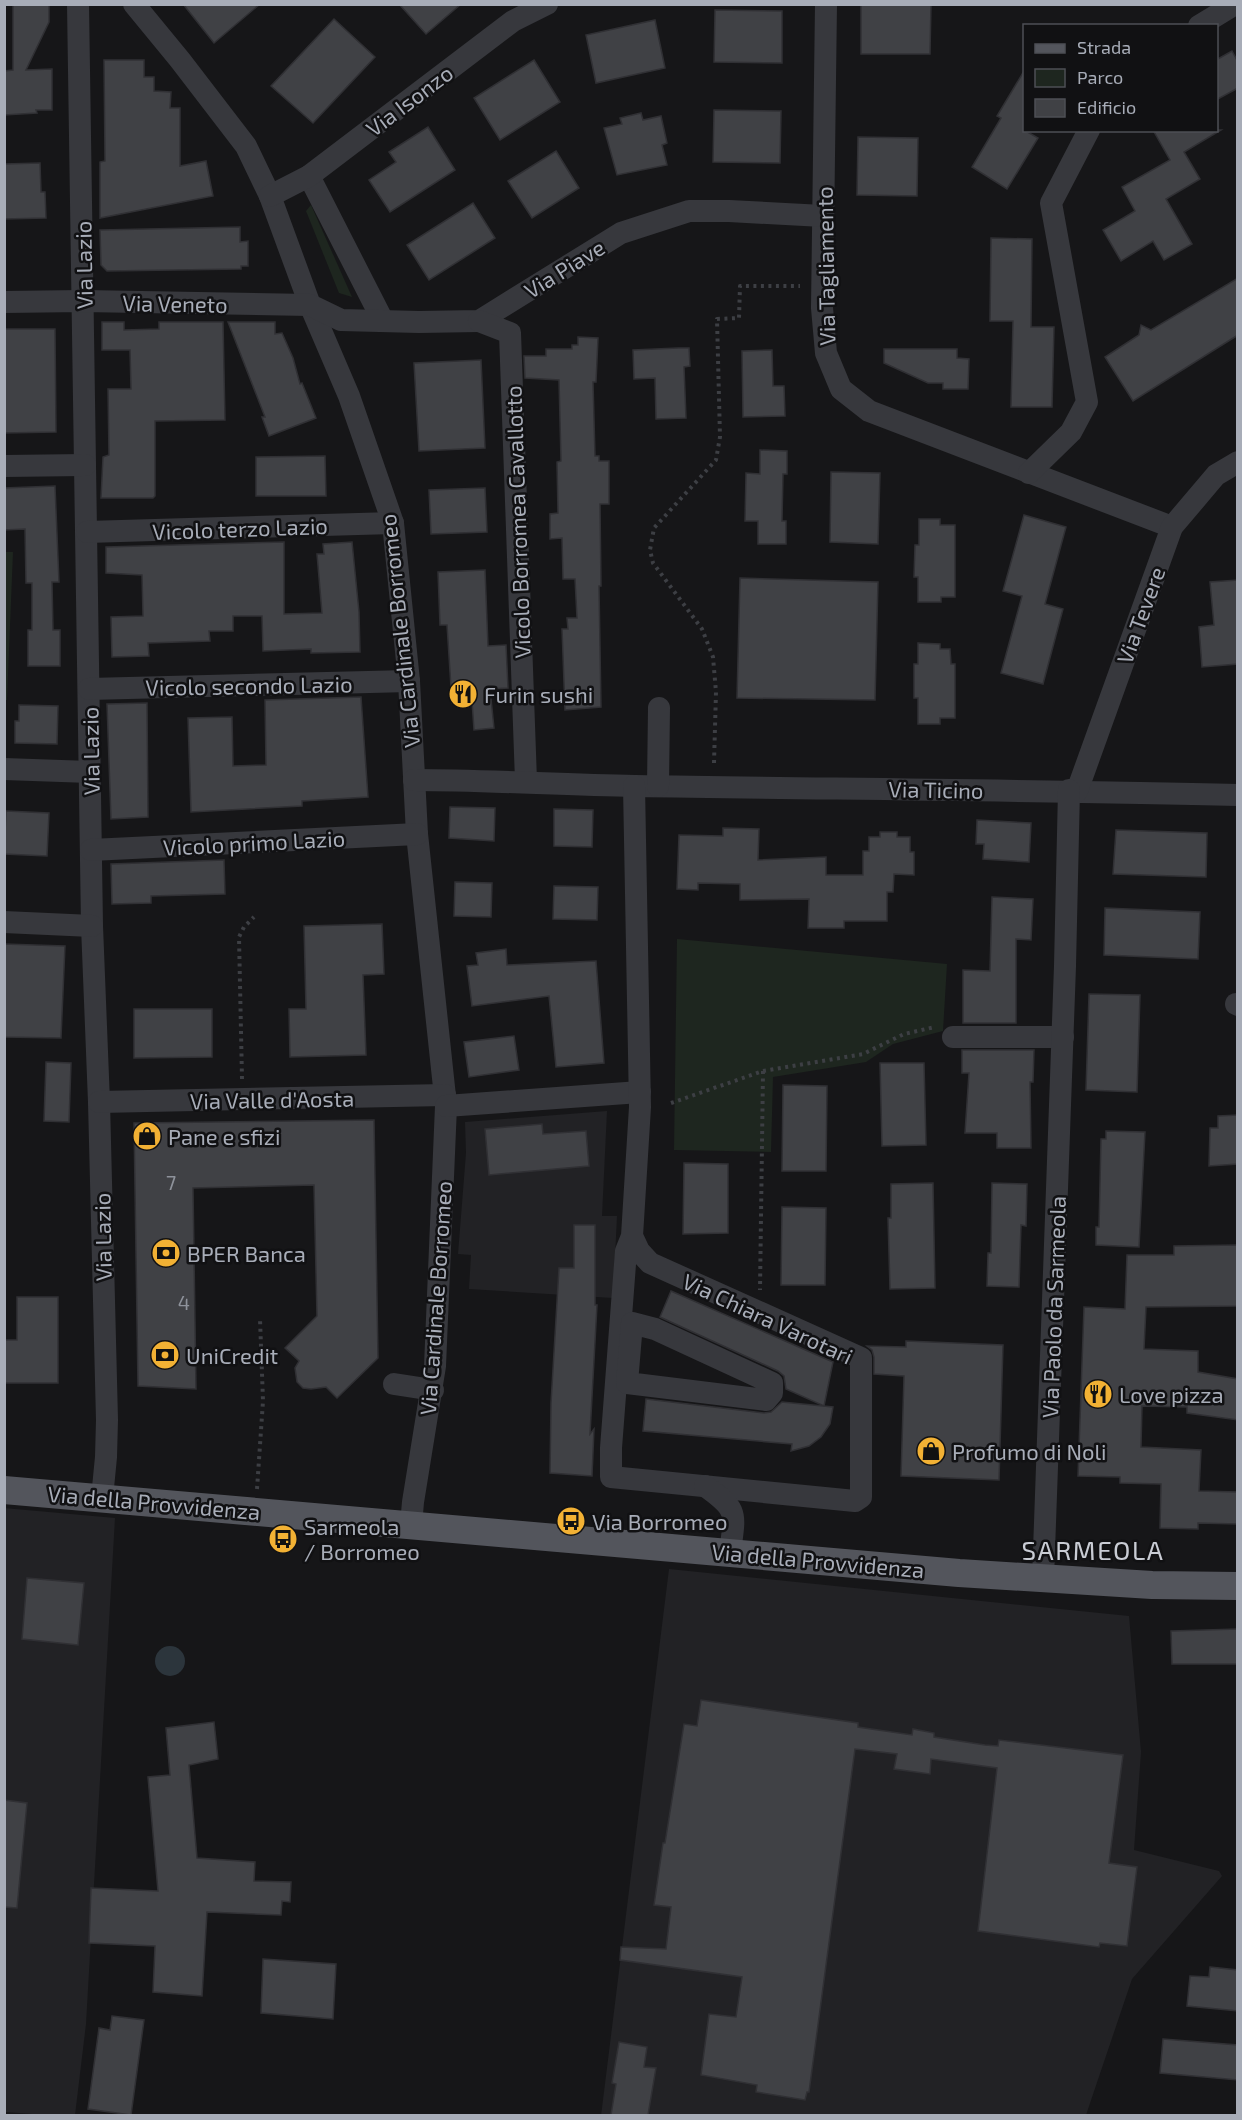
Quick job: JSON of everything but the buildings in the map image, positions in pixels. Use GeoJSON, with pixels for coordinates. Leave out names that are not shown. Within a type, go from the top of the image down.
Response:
{"type":"FeatureCollection","features":[{"type":"Feature","properties":{"kind":"main road","name":"Via della Provvidenza"},"geometry":{"type":"LineString","coordinates":[[4,1490],[947,1572],[1152,1585],[1238,1586]]}},
{"type":"Feature","properties":{"kind":"street","name":"Via Lazio"},"geometry":{"type":"LineString","coordinates":[[78,4],[92,926],[107,1420],[102,1498]]}},
{"type":"Feature","properties":{"kind":"street","name":"Via Cardinale Borromeo"},"geometry":{"type":"LineString","coordinates":[[134,4],[246,146],[270,196],[310,305],[349,396],[393,523],[409,681],[417,834],[446,1101],[436,1355],[433,1390],[411,1525]]}},
{"type":"Feature","properties":{"kind":"street","name":"Via Isonzo"},"geometry":{"type":"LineString","coordinates":[[270,196],[309,176],[513,21],[547,4]]}},
{"type":"Feature","properties":{"kind":"street","name":"Via Tagliamento"},"geometry":{"type":"LineString","coordinates":[[826,4],[822,308],[826,353],[841,389],[869,411],[1172,527]]}},
{"type":"Feature","properties":{"kind":"street"},"geometry":{"type":"LineString","coordinates":[[1202,24],[1235,4]]}},
{"type":"Feature","properties":{"kind":"street"},"geometry":{"type":"LineString","coordinates":[[1029,473],[1071,432],[1087,402],[1051,203],[1088,132]]}},
{"type":"Feature","properties":{"kind":"street"},"geometry":{"type":"LineString","coordinates":[[309,176],[383,321]]}},
{"type":"Feature","properties":{"kind":"street","name":"Via Piave"},"geometry":{"type":"LineString","coordinates":[[479,321],[621,233],[689,211],[823,216]]}},
{"type":"Feature","properties":{"kind":"street","name":"Via Veneto"},"geometry":{"type":"LineString","coordinates":[[4,302],[310,305]]}},
{"type":"Feature","properties":{"kind":"street"},"geometry":{"type":"LineString","coordinates":[[310,305],[341,320],[479,321]]}},
{"type":"Feature","properties":{"kind":"street","name":"Vicolo Borromea Cavallotto"},"geometry":{"type":"LineString","coordinates":[[479,321],[510,333],[526,781]]}},
{"type":"Feature","properties":{"kind":"street","name":"Via Tevere"},"geometry":{"type":"LineString","coordinates":[[1073,791],[1172,527],[1216,475],[1238,462]]}},
{"type":"Feature","properties":{"kind":"street"},"geometry":{"type":"LineString","coordinates":[[4,466],[85,465]]}},
{"type":"Feature","properties":{"kind":"street","name":"Vicolo terzo Lazio"},"geometry":{"type":"LineString","coordinates":[[87,532],[393,523]]}},
{"type":"Feature","properties":{"kind":"street","name":"Vicolo secondo Lazio"},"geometry":{"type":"LineString","coordinates":[[89,689],[409,681]]}},
{"type":"Feature","properties":{"kind":"street"},"geometry":{"type":"LineString","coordinates":[[658,708],[658,786]]}},
{"type":"Feature","properties":{"kind":"street"},"geometry":{"type":"LineString","coordinates":[[4,769],[90,772]]}},
{"type":"Feature","properties":{"kind":"street","name":"Via Ticino"},"geometry":{"type":"LineString","coordinates":[[414,780],[526,781],[634,786],[1238,795]]}},
{"type":"Feature","properties":{"kind":"street"},"geometry":{"type":"LineString","coordinates":[[446,1101],[640,1092],[634,786]]}},
{"type":"Feature","properties":{"kind":"street","name":"Via Paolo da Sarmeola"},"geometry":{"type":"LineString","coordinates":[[1043,1578],[1073,791]]}},
{"type":"Feature","properties":{"kind":"street","name":"Vicolo primo Lazio"},"geometry":{"type":"LineString","coordinates":[[91,850],[417,834]]}},
{"type":"Feature","properties":{"kind":"street"},"geometry":{"type":"LineString","coordinates":[[4,922],[92,926]]}},
{"type":"Feature","properties":{"kind":"street"},"geometry":{"type":"LineString","coordinates":[[953,1037],[1063,1037]]}},
{"type":"Feature","properties":{"kind":"street","name":"Via Chiara Varotari"},"geometry":{"type":"LineString","coordinates":[[640,1092],[632,1236],[626,1251],[611,1448],[611,1477],[855,1501],[861,1497],[861,1358],[650,1263]]}},
{"type":"Feature","properties":{"kind":"street","name":"Via Valle d'Aosta"},"geometry":{"type":"LineString","coordinates":[[99,1102],[446,1101]]}},
{"type":"Feature","properties":{"kind":"street"},"geometry":{"type":"LineString","coordinates":[[624,1282],[630,1274],[650,1263],[639,1251],[632,1236]]}},
{"type":"Feature","properties":{"kind":"street"},"geometry":{"type":"LineString","coordinates":[[632,1323],[655,1329],[772,1383],[772,1393],[766,1400],[627,1383],[632,1323]]}},
{"type":"Feature","properties":{"kind":"street"},"geometry":{"type":"LineString","coordinates":[[394,1384],[433,1390]]}},
{"type":"Feature","properties":{"kind":"street"},"geometry":{"type":"LineString","coordinates":[[705,1486],[725,1500],[733,1514]]}},
{"type":"Feature","properties":{"kind":"street"},"geometry":{"type":"LineString","coordinates":[[730,1552],[733,1514],[754,1490]]}},
{"type":"Feature","properties":{"kind":"path"},"geometry":{"type":"LineString","coordinates":[[714,763],[716,692],[713,657],[702,629],[653,563],[650,550],[654,528],[717,460],[720,437],[717,319],[739,318],[740,286],[805,286]]}},
{"type":"Feature","properties":{"kind":"path"},"geometry":{"type":"LineString","coordinates":[[243,1085],[239,937],[244,927],[254,918]]}},
{"type":"Feature","properties":{"kind":"path"},"geometry":{"type":"LineString","coordinates":[[670,1103],[763,1071],[863,1054],[904,1034],[939,1026],[953,1037]]}},
{"type":"Feature","properties":{"kind":"path"},"geometry":{"type":"LineString","coordinates":[[760,1295],[763,1071]]}},
{"type":"Feature","properties":{"kind":"path"},"geometry":{"type":"LineString","coordinates":[[257,1483],[262,1401],[260,1319]]}},
{"type":"Feature","properties":{"kind":"shaded area"},"geometry":{"type":"Polygon","coordinates":[[[607,1111],[602,1216],[617,1216],[613,1298],[469,1289],[471,1255],[458,1254],[466,1153],[465,1122],[607,1111]]]}},
{"type":"Feature","properties":{"kind":"shaded area"},"geometry":{"type":"Polygon","coordinates":[[[4,1508],[115,1518],[86,2024],[75,2115],[5,2112],[4,1508]]]}},
{"type":"Feature","properties":{"kind":"shaded area"},"geometry":{"type":"Polygon","coordinates":[[[669,1569],[1129,1616],[1141,1752],[1134,1850],[1219,1871],[1222,1876],[1132,1979],[1086,2115],[601,2116],[669,1569]]]}},
{"type":"Feature","properties":{"kind":"shaded area"},"geometry":{"type":"Polygon","coordinates":[[[170,1646],[180,1651],[185,1661],[180,1671],[170,1676],[160,1671],[155,1661],[160,1651],[170,1646]]]}},
{"type":"Feature","properties":{"kind":"green space"},"geometry":{"type":"Polygon","coordinates":[[[311,205],[352,297],[339,293],[306,211],[311,205]]]}},
{"type":"Feature","properties":{"kind":"green space"},"geometry":{"type":"Polygon","coordinates":[[[5,552],[13,552],[7,700],[4,700],[5,552]]]}},
{"type":"Feature","properties":{"kind":"green space"},"geometry":{"type":"Polygon","coordinates":[[[677,939],[947,964],[943,1031],[893,1044],[866,1062],[773,1077],[771,1152],[674,1150],[677,939]]]}},
{"type":"Feature","properties":{"kind":"place","name":"Furin sushi"},"geometry":{"type":"Point","coordinates":[463,694]}},
{"type":"Feature","properties":{"kind":"place","name":"Pane e sfizi"},"geometry":{"type":"Point","coordinates":[147,1136]}},
{"type":"Feature","properties":{"kind":"place","name":"BPER Banca"},"geometry":{"type":"Point","coordinates":[166,1253]}},
{"type":"Feature","properties":{"kind":"place","name":"UniCredit"},"geometry":{"type":"Point","coordinates":[165,1355]}},
{"type":"Feature","properties":{"kind":"place","name":"Love pizza"},"geometry":{"type":"Point","coordinates":[1098,1394]}},
{"type":"Feature","properties":{"kind":"place","name":"Profumo di Noli"},"geometry":{"type":"Point","coordinates":[931,1451]}},
{"type":"Feature","properties":{"kind":"place","name":"Via Borromeo"},"geometry":{"type":"Point","coordinates":[571,1521]}},
{"type":"Feature","properties":{"kind":"place","name":"Sarmeola / Borromeo"},"geometry":{"type":"Point","coordinates":[283,1539]}},
{"type":"Feature","properties":{"kind":"district","name":"SARMEOLA"},"geometry":{"type":"Point","coordinates":[1093,1549]}}]}
